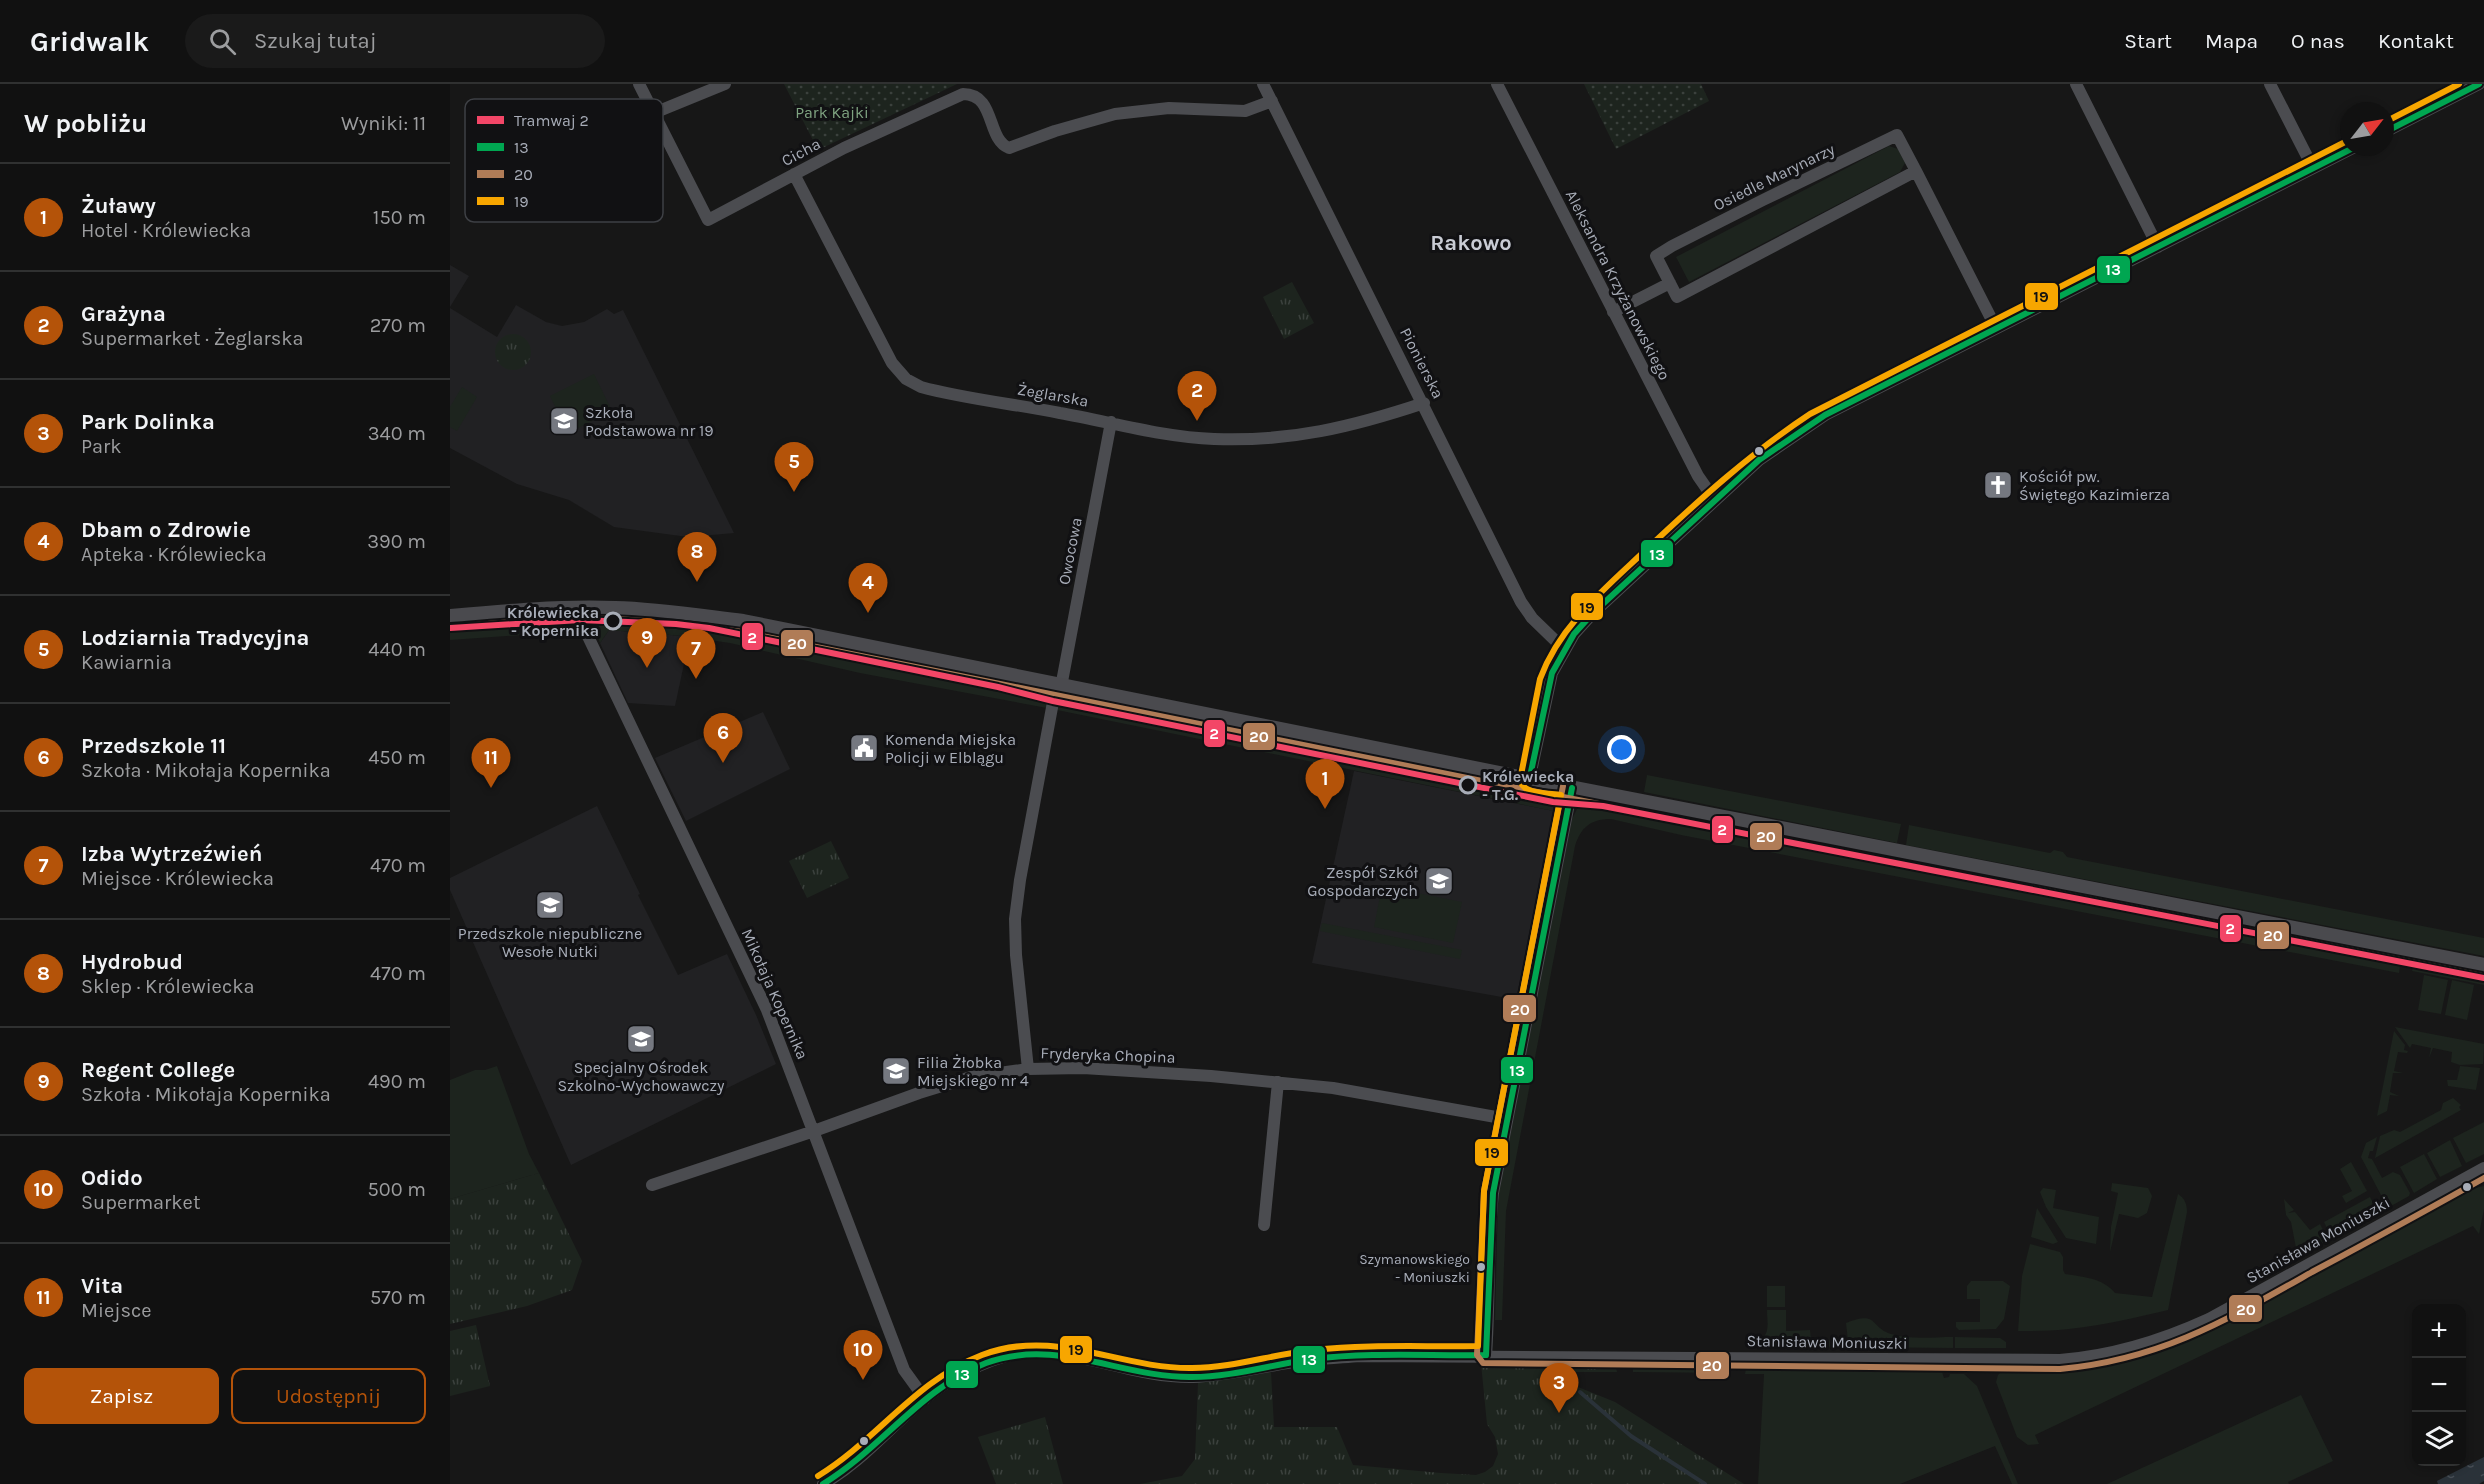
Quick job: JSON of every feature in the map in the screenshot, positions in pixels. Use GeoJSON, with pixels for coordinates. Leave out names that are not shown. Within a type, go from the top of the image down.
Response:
{"type":"FeatureCollection","features":[{"type":"Feature","properties":{"kind":"main road"},"geometry":{"type":"LineString","coordinates":[[450,618],[583,609],[670,614],[743,623],[1529,781],[2484,967]]}},
{"type":"Feature","properties":{"kind":"street","name":"Cicha"},"geometry":{"type":"LineString","coordinates":[[639,84],[647,99]]}},
{"type":"Feature","properties":{"kind":"street"},"geometry":{"type":"LineString","coordinates":[[663,109],[725,84]]}},
{"type":"Feature","properties":{"kind":"street","name":"Pionierska"},"geometry":{"type":"LineString","coordinates":[[1263,84],[1424,403],[1521,602],[1532,618],[1564,649]]}},
{"type":"Feature","properties":{"kind":"street","name":"Aleksandra Krzyżanowskiego"},"geometry":{"type":"LineString","coordinates":[[1497,84],[1698,476],[1714,499]]}},
{"type":"Feature","properties":{"kind":"street"},"geometry":{"type":"LineString","coordinates":[[2076,84],[2158,247]]}},
{"type":"Feature","properties":{"kind":"street"},"geometry":{"type":"LineString","coordinates":[[2270,84],[2313,168]]}},
{"type":"Feature","properties":{"kind":"street"},"geometry":{"type":"LineString","coordinates":[[2394,127],[2479,84]]}},
{"type":"Feature","properties":{"kind":"street","name":"Cicha"},"geometry":{"type":"LineString","coordinates":[[663,131],[708,220],[844,148],[963,94],[974,95],[982,101],[1001,142],[1009,148],[1055,131],[1115,114],[1169,108],[1245,111],[1272,101]]}},
{"type":"Feature","properties":{"kind":"street","name":"Osiedle Marynarzy"},"geometry":{"type":"LineString","coordinates":[[1670,283],[1656,256],[1897,135],[1996,328]]}},
{"type":"Feature","properties":{"kind":"street"},"geometry":{"type":"LineString","coordinates":[[1529,781],[1547,688],[1564,649],[1593,613],[1714,499],[1759,460],[1820,418],[2340,154]]}},
{"type":"Feature","properties":{"kind":"street"},"geometry":{"type":"LineString","coordinates":[[1613,312],[1670,283],[1677,297],[1916,171]]}},
{"type":"Feature","properties":{"kind":"street","name":"Żeglarska"},"geometry":{"type":"LineString","coordinates":[[794,174],[892,363],[906,379],[928,388],[1207,438],[1273,439],[1346,428],[1424,403]]}},
{"type":"Feature","properties":{"kind":"street","name":"Owocowa"},"geometry":{"type":"LineString","coordinates":[[1028,1069],[1016,955],[1015,919],[1020,880],[1111,422]]}},
{"type":"Feature","properties":{"kind":"street","name":"Mikołaja Kopernika"},"geometry":{"type":"LineString","coordinates":[[583,609],[583,626],[767,1010],[904,1370],[924,1399]]}},
{"type":"Feature","properties":{"kind":"street"},"geometry":{"type":"LineString","coordinates":[[1486,1355],[1490,1221],[1507,1119],[1572,788]]}},
{"type":"Feature","properties":{"kind":"street","name":"Fryderyka Chopina"},"geometry":{"type":"LineString","coordinates":[[652,1185],[971,1077],[1028,1069],[1078,1067],[1278,1082],[1333,1088],[1507,1119]]}},
{"type":"Feature","properties":{"kind":"street"},"geometry":{"type":"LineString","coordinates":[[1264,1225],[1278,1082]]}},
{"type":"Feature","properties":{"kind":"street","name":"Stanisława Moniuszki"},"geometry":{"type":"LineString","coordinates":[[823,1484],[857,1462],[924,1399],[966,1371],[996,1359],[1021,1353],[1051,1353],[1141,1372],[1191,1377],[1313,1359],[1360,1356],[2060,1360],[2115,1353],[2165,1338],[2209,1319],[2484,1168]]}},
{"type":"Feature","properties":{"kind":"shaded area"},"geometry":{"type":"Polygon","coordinates":[[[450,265],[469,276],[450,307],[450,265]]]}},
{"type":"Feature","properties":{"kind":"shaded area","name":"Szkoła Podstawowa nr 19"},"geometry":{"type":"Polygon","coordinates":[[[516,305],[546,322],[562,326],[584,322],[607,309],[614,314],[623,310],[734,533],[688,537],[614,527],[569,500],[517,484],[450,448],[450,308],[497,337],[516,305]]]}},
{"type":"Feature","properties":{"kind":"shaded area"},"geometry":{"type":"Polygon","coordinates":[[[609,630],[682,636],[681,660],[684,664],[675,706],[628,703],[600,643],[609,630]]]}},
{"type":"Feature","properties":{"kind":"shaded area"},"geometry":{"type":"Polygon","coordinates":[[[763,712],[790,769],[686,821],[655,758],[763,712]]]}},
{"type":"Feature","properties":{"kind":"shaded area","name":"Zespół Szkół Gospodarczych"},"geometry":{"type":"Polygon","coordinates":[[[1354,771],[1559,812],[1524,1001],[1312,963],[1354,771]]]}},
{"type":"Feature","properties":{"kind":"shaded area","name":"Specjalny Ośrodek Szkolno-Wychowawczy"},"geometry":{"type":"Polygon","coordinates":[[[597,806],[678,975],[727,954],[776,1064],[571,1165],[450,890],[450,878],[597,806]]]}},
{"type":"Feature","properties":{"kind":"green space","name":"Park Kajki"},"geometry":{"type":"Polygon","coordinates":[[[784,84],[957,84],[818,150],[784,84]]]}},
{"type":"Feature","properties":{"kind":"green space"},"geometry":{"type":"Polygon","coordinates":[[[1584,84],[1701,84],[1709,101],[1616,149],[1584,84]]]}},
{"type":"Feature","properties":{"kind":"green space"},"geometry":{"type":"Polygon","coordinates":[[[1889,146],[1898,149],[1905,163],[1900,172],[1689,282],[1676,257],[1889,146]]]}},
{"type":"Feature","properties":{"kind":"green space"},"geometry":{"type":"Polygon","coordinates":[[[1292,282],[1314,323],[1284,339],[1263,297],[1292,282]]]}},
{"type":"Feature","properties":{"kind":"green space"},"geometry":{"type":"Polygon","coordinates":[[[513,334],[526,339],[531,352],[526,365],[513,370],[500,365],[495,352],[500,339],[513,334]]]}},
{"type":"Feature","properties":{"kind":"green space"},"geometry":{"type":"Polygon","coordinates":[[[594,374],[612,411],[568,433],[550,396],[594,374]]]}},
{"type":"Feature","properties":{"kind":"green space"},"geometry":{"type":"Polygon","coordinates":[[[462,387],[477,397],[457,431],[450,427],[450,407],[462,387]]]}},
{"type":"Feature","properties":{"kind":"green space"},"geometry":{"type":"Polygon","coordinates":[[[590,616],[702,624],[1044,692],[1047,696],[1047,708],[860,673],[730,643],[682,636],[609,630],[600,643],[590,616]]]}},
{"type":"Feature","properties":{"kind":"green space"},"geometry":{"type":"Polygon","coordinates":[[[573,617],[578,631],[450,640],[450,625],[573,617]]]}},
{"type":"Feature","properties":{"kind":"green space"},"geometry":{"type":"Polygon","coordinates":[[[1063,696],[1547,792],[1555,799],[1559,812],[1057,710],[1063,696]]]}},
{"type":"Feature","properties":{"kind":"green space"},"geometry":{"type":"Polygon","coordinates":[[[1647,775],[1901,824],[1897,843],[1644,792],[1647,775]]]}},
{"type":"Feature","properties":{"kind":"green space"},"geometry":{"type":"Polygon","coordinates":[[[1591,801],[2401,959],[2399,973],[1681,835],[1611,819],[1592,823],[1580,834],[1575,846],[1506,1211],[1502,1320],[1495,1320],[1498,1198],[1572,819],[1579,805],[1591,801]]]}},
{"type":"Feature","properties":{"kind":"green space"},"geometry":{"type":"Polygon","coordinates":[[[1909,825],[2050,853],[2054,850],[2063,852],[2067,857],[2484,938],[2484,956],[1906,845],[1909,825]]]}},
{"type":"Feature","properties":{"kind":"green space"},"geometry":{"type":"Polygon","coordinates":[[[831,841],[849,878],[807,898],[789,861],[831,841]]]}},
{"type":"Feature","properties":{"kind":"green space"},"geometry":{"type":"Polygon","coordinates":[[[1382,886],[1462,902],[1453,943],[1374,927],[1382,886]]]}},
{"type":"Feature","properties":{"kind":"green space"},"geometry":{"type":"Polygon","coordinates":[[[1322,923],[1462,950],[1460,959],[1320,931],[1322,923]]]}},
{"type":"Feature","properties":{"kind":"green space"},"geometry":{"type":"Polygon","coordinates":[[[2415,962],[2484,975],[2484,985],[2412,971],[2415,962]]]}},
{"type":"Feature","properties":{"kind":"green space"},"geometry":{"type":"Polygon","coordinates":[[[2424,975],[2448,980],[2441,1014],[2418,1010],[2424,975]]]}},
{"type":"Feature","properties":{"kind":"green space"},"geometry":{"type":"Polygon","coordinates":[[[2452,980],[2474,985],[2467,1020],[2445,1015],[2452,980]]]}},
{"type":"Feature","properties":{"kind":"green space"},"geometry":{"type":"Polygon","coordinates":[[[2395,1027],[2484,1044],[2483,1064],[2460,1065],[2451,1062],[2452,1052],[2433,1048],[2429,1058],[2431,1048],[2412,1044],[2410,1048],[2395,1027]]]}},
{"type":"Feature","properties":{"kind":"green space"},"geometry":{"type":"Polygon","coordinates":[[[2394,1031],[2405,1045],[2404,1050],[2408,1051],[2407,1053],[2398,1052],[2394,1071],[2403,1073],[2393,1073],[2390,1092],[2399,1096],[2390,1095],[2387,1111],[2377,1116],[2394,1031]]]}},
{"type":"Feature","properties":{"kind":"green space"},"geometry":{"type":"Polygon","coordinates":[[[497,1066],[529,1154],[539,1173],[450,1199],[450,1080],[475,1070],[497,1066]]]}},
{"type":"Feature","properties":{"kind":"green space"},"geometry":{"type":"Polygon","coordinates":[[[2460,1066],[2480,1068],[2476,1090],[2448,1086],[2447,1080],[2457,1080],[2460,1066]]]}},
{"type":"Feature","properties":{"kind":"green space"},"geometry":{"type":"Polygon","coordinates":[[[2453,1098],[2461,1105],[2459,1107],[2461,1110],[2375,1158],[2380,1136],[2394,1130],[2400,1132],[2441,1110],[2443,1103],[2453,1098]]]}},
{"type":"Feature","properties":{"kind":"green space"},"geometry":{"type":"Polygon","coordinates":[[[2484,1122],[2484,1154],[2466,1163],[2453,1138],[2484,1122]]]}},
{"type":"Feature","properties":{"kind":"green space"},"geometry":{"type":"Polygon","coordinates":[[[2377,1137],[2373,1151],[2370,1151],[2368,1158],[2372,1159],[2382,1178],[2393,1172],[2400,1175],[2410,1193],[2409,1196],[2391,1206],[2382,1197],[2361,1157],[2366,1143],[2377,1137]]]}},
{"type":"Feature","properties":{"kind":"green space"},"geometry":{"type":"Polygon","coordinates":[[[2450,1140],[2462,1166],[2440,1177],[2427,1153],[2450,1140]]]}},
{"type":"Feature","properties":{"kind":"green space"},"geometry":{"type":"Polygon","coordinates":[[[2424,1154],[2437,1179],[2414,1193],[2400,1167],[2424,1154]]]}},
{"type":"Feature","properties":{"kind":"green space"},"geometry":{"type":"Polygon","coordinates":[[[2351,1162],[2367,1191],[2346,1203],[2342,1196],[2352,1191],[2340,1169],[2351,1162]]]}},
{"type":"Feature","properties":{"kind":"green space"},"geometry":{"type":"Polygon","coordinates":[[[539,1173],[582,1261],[572,1290],[527,1306],[450,1324],[450,1199],[539,1173]]]}},
{"type":"Feature","properties":{"kind":"green space"},"geometry":{"type":"Polygon","coordinates":[[[2112,1183],[2148,1188],[2152,1196],[2147,1213],[2138,1218],[2119,1214],[2110,1252],[2111,1227],[2118,1193],[2111,1191],[2112,1183]]]}},
{"type":"Feature","properties":{"kind":"green space"},"geometry":{"type":"Polygon","coordinates":[[[2484,1186],[2484,1209],[2479,1234],[2473,1226],[2035,1435],[2039,1444],[2028,1445],[2017,1437],[1996,1382],[1998,1375],[2005,1368],[2021,1365],[2090,1363],[2165,1344],[2194,1332],[2459,1188],[2463,1195],[2484,1186]]]}},
{"type":"Feature","properties":{"kind":"green space"},"geometry":{"type":"Polygon","coordinates":[[[2043,1188],[2056,1190],[2053,1208],[2099,1217],[2096,1244],[2066,1238],[2046,1207],[2040,1192],[2043,1188]]]}},
{"type":"Feature","properties":{"kind":"green space"},"geometry":{"type":"Polygon","coordinates":[[[2178,1194],[2185,1202],[2187,1212],[2168,1310],[2093,1326],[2018,1331],[2022,1276],[2030,1244],[2060,1252],[2063,1257],[2065,1274],[2099,1281],[2115,1293],[2152,1297],[2178,1194]]]}},
{"type":"Feature","properties":{"kind":"green space"},"geometry":{"type":"Polygon","coordinates":[[[2370,1197],[2378,1213],[2332,1238],[2324,1222],[2370,1197]]]}},
{"type":"Feature","properties":{"kind":"green space"},"geometry":{"type":"Polygon","coordinates":[[[2284,1199],[2294,1210],[2288,1213],[2295,1212],[2310,1230],[2320,1224],[2328,1240],[2283,1265],[2283,1261],[2297,1253],[2291,1222],[2286,1215],[2284,1199]]]}},
{"type":"Feature","properties":{"kind":"green space"},"geometry":{"type":"Polygon","coordinates":[[[2037,1208],[2058,1242],[2053,1244],[2031,1237],[2037,1208]]]}},
{"type":"Feature","properties":{"kind":"green space"},"geometry":{"type":"Polygon","coordinates":[[[1971,1281],[2003,1281],[2010,1286],[2004,1319],[1996,1329],[1959,1330],[1956,1327],[1956,1322],[1980,1322],[1980,1299],[1967,1299],[1967,1286],[1971,1281]]]}},
{"type":"Feature","properties":{"kind":"green space"},"geometry":{"type":"Polygon","coordinates":[[[1767,1286],[1785,1286],[1785,1307],[1767,1307],[1767,1286]]]}},
{"type":"Feature","properties":{"kind":"green space"},"geometry":{"type":"Polygon","coordinates":[[[1767,1310],[1786,1310],[1786,1331],[1810,1330],[1811,1340],[1848,1341],[1846,1323],[1864,1318],[1873,1321],[1884,1331],[1898,1336],[1953,1337],[1953,1348],[1758,1346],[1758,1340],[1767,1332],[1767,1310]]]}},
{"type":"Feature","properties":{"kind":"green space"},"geometry":{"type":"Polygon","coordinates":[[[476,1325],[490,1386],[450,1396],[450,1331],[476,1325]]]}},
{"type":"Feature","properties":{"kind":"green space"},"geometry":{"type":"Polygon","coordinates":[[[1955,1337],[2000,1338],[2006,1342],[2006,1348],[1955,1348],[1955,1337]]]}},
{"type":"Feature","properties":{"kind":"green space"},"geometry":{"type":"Polygon","coordinates":[[[1481,1363],[1615,1364],[1617,1372],[1562,1372],[1573,1385],[1615,1402],[1744,1484],[1140,1484],[1182,1476],[1195,1459],[1198,1383],[1271,1372],[1274,1427],[1337,1427],[1353,1465],[1476,1475],[1485,1472],[1493,1466],[1498,1454],[1495,1437],[1487,1424],[1481,1363]]]}},
{"type":"Feature","properties":{"kind":"green space"},"geometry":{"type":"Polygon","coordinates":[[[1633,1363],[1727,1364],[1731,1370],[1729,1373],[1633,1372],[1633,1363]]]}},
{"type":"Feature","properties":{"kind":"green space"},"geometry":{"type":"Polygon","coordinates":[[[1751,1364],[1936,1365],[1941,1369],[1944,1378],[1949,1377],[1950,1374],[1964,1374],[1977,1386],[2018,1484],[2012,1484],[1995,1446],[1900,1484],[1758,1484],[1764,1374],[1745,1374],[1751,1364]]]}},
{"type":"Feature","properties":{"kind":"green space"},"geometry":{"type":"Polygon","coordinates":[[[2301,1395],[2333,1461],[2288,1482],[2289,1484],[2107,1484],[2301,1395]]]}},
{"type":"Feature","properties":{"kind":"green space"},"geometry":{"type":"Polygon","coordinates":[[[1045,1417],[1063,1484],[996,1484],[978,1437],[1045,1417]]]}},
{"type":"Feature","properties":{"kind":"water"},"geometry":{"type":"Polygon","coordinates":[[[2484,1457],[2484,1481],[2479,1484],[2438,1484],[2437,1481],[2484,1457]]]}},
{"type":"Feature","properties":{"kind":"waterway"},"geometry":{"type":"LineString","coordinates":[[1580,1392],[1631,1436],[1705,1484]]}},
{"type":"Feature","properties":{"kind":"tram line","name":"2"},"geometry":{"type":"LineString","coordinates":[[450,628],[580,620],[676,624],[709,628],[998,687],[1053,701],[1553,802],[1603,806],[2484,978]]}},
{"type":"Feature","properties":{"kind":"transit line","name":"19"},"geometry":{"type":"LineString","coordinates":[[2394,117],[2459,84]]}},
{"type":"Feature","properties":{"kind":"transit line","name":"13"},"geometry":{"type":"LineString","coordinates":[[2394,127],[2479,84]]}},
{"type":"Feature","properties":{"kind":"transit line","name":"19"},"geometry":{"type":"LineString","coordinates":[[818,1476],[859,1445],[937,1379],[982,1355],[1009,1348],[1036,1345],[1061,1347],[1165,1367],[1192,1368],[1223,1366],[1334,1348],[1478,1346],[1484,1191],[1561,795],[1531,791],[1522,785],[1520,780],[1540,679],[1549,659],[1572,623],[1602,591],[1687,511],[1747,461],[1810,414],[2340,145]]}},
{"type":"Feature","properties":{"kind":"transit line","name":"13"},"geometry":{"type":"LineString","coordinates":[[1529,781],[1552,673],[1574,634],[1593,613],[1759,460],[1825,415],[2340,155]]}},
{"type":"Feature","properties":{"kind":"transit line","name":"20"},"geometry":{"type":"LineString","coordinates":[[451,627],[541,620],[608,619],[673,623],[742,632],[1527,790],[2482,976]]}},
{"type":"Feature","properties":{"kind":"transit line","name":"20"},"geometry":{"type":"LineString","coordinates":[[1563,786],[1484,1191],[1477,1355],[1483,1363],[2060,1369],[2096,1364],[2130,1357],[2192,1335],[2251,1306],[2484,1178]]}},
{"type":"Feature","properties":{"kind":"transit line","name":"13"},"geometry":{"type":"LineString","coordinates":[[1486,1355],[1493,1193],[1572,788]]}},
{"type":"Feature","properties":{"kind":"transit line","name":"13"},"geometry":{"type":"LineString","coordinates":[[823,1484],[864,1453],[941,1387],[986,1363],[1012,1356],[1038,1354],[1063,1356],[1140,1372],[1192,1377],[1238,1373],[1298,1361],[1334,1357],[1486,1355]]}},
{"type":"Feature","properties":{"kind":"place","name":"Szkoła Podstawowa nr 19"},"geometry":{"type":"Point","coordinates":[564,421]}},
{"type":"Feature","properties":{"kind":"place","name":"Grażyna"},"geometry":{"type":"Point","coordinates":[1197,421]}},
{"type":"Feature","properties":{"kind":"place","name":"Kościół pw. Świętego Kazimierza"},"geometry":{"type":"Point","coordinates":[1998,485]}},
{"type":"Feature","properties":{"kind":"place","name":"Lodziarnia Tradycyjna"},"geometry":{"type":"Point","coordinates":[794,492]}},
{"type":"Feature","properties":{"kind":"place","name":"Hydrobud"},"geometry":{"type":"Point","coordinates":[697,582]}},
{"type":"Feature","properties":{"kind":"place","name":"Dbam o Zdrowie"},"geometry":{"type":"Point","coordinates":[868,613]}},
{"type":"Feature","properties":{"kind":"place","name":"Królewiecka - Kopernika"},"geometry":{"type":"Point","coordinates":[613,621]}},
{"type":"Feature","properties":{"kind":"place","name":"Regent College"},"geometry":{"type":"Point","coordinates":[647,668]}},
{"type":"Feature","properties":{"kind":"place","name":"Izba Wytrzeźwień"},"geometry":{"type":"Point","coordinates":[696,679]}},
{"type":"Feature","properties":{"kind":"place","name":"Komenda Miejska Policji w Elblągu"},"geometry":{"type":"Point","coordinates":[864,748]}},
{"type":"Feature","properties":{"kind":"place","name":"Przedszkole 11"},"geometry":{"type":"Point","coordinates":[723,763]}},
{"type":"Feature","properties":{"kind":"place","name":"Królewiecka - T.G."},"geometry":{"type":"Point","coordinates":[1468,785]}},
{"type":"Feature","properties":{"kind":"place","name":"Vita"},"geometry":{"type":"Point","coordinates":[491,788]}},
{"type":"Feature","properties":{"kind":"place","name":"Żuławy"},"geometry":{"type":"Point","coordinates":[1325,809]}},
{"type":"Feature","properties":{"kind":"place","name":"Zespół Szkół Gospodarczych"},"geometry":{"type":"Point","coordinates":[1439,881]}},
{"type":"Feature","properties":{"kind":"place","name":"Przedszkole niepubliczne Wesołe Nutki"},"geometry":{"type":"Point","coordinates":[550,905]}},
{"type":"Feature","properties":{"kind":"place","name":"Specjalny Ośrodek Szkolno-Wychowawczy"},"geometry":{"type":"Point","coordinates":[641,1039]}},
{"type":"Feature","properties":{"kind":"place","name":"Filia Żłobka Miejskiego nr 4"},"geometry":{"type":"Point","coordinates":[896,1071]}},
{"type":"Feature","properties":{"kind":"place","name":"Szymanowskiego - Moniuszki"},"geometry":{"type":"Point","coordinates":[1481,1267]}},
{"type":"Feature","properties":{"kind":"place","name":"Odido"},"geometry":{"type":"Point","coordinates":[863,1380]}},
{"type":"Feature","properties":{"kind":"place","name":"Park Dolinka"},"geometry":{"type":"Point","coordinates":[1559,1413]}},
{"type":"Feature","properties":{"kind":"district","name":"Rakowo"},"geometry":{"type":"Point","coordinates":[1471,243]}}]}
